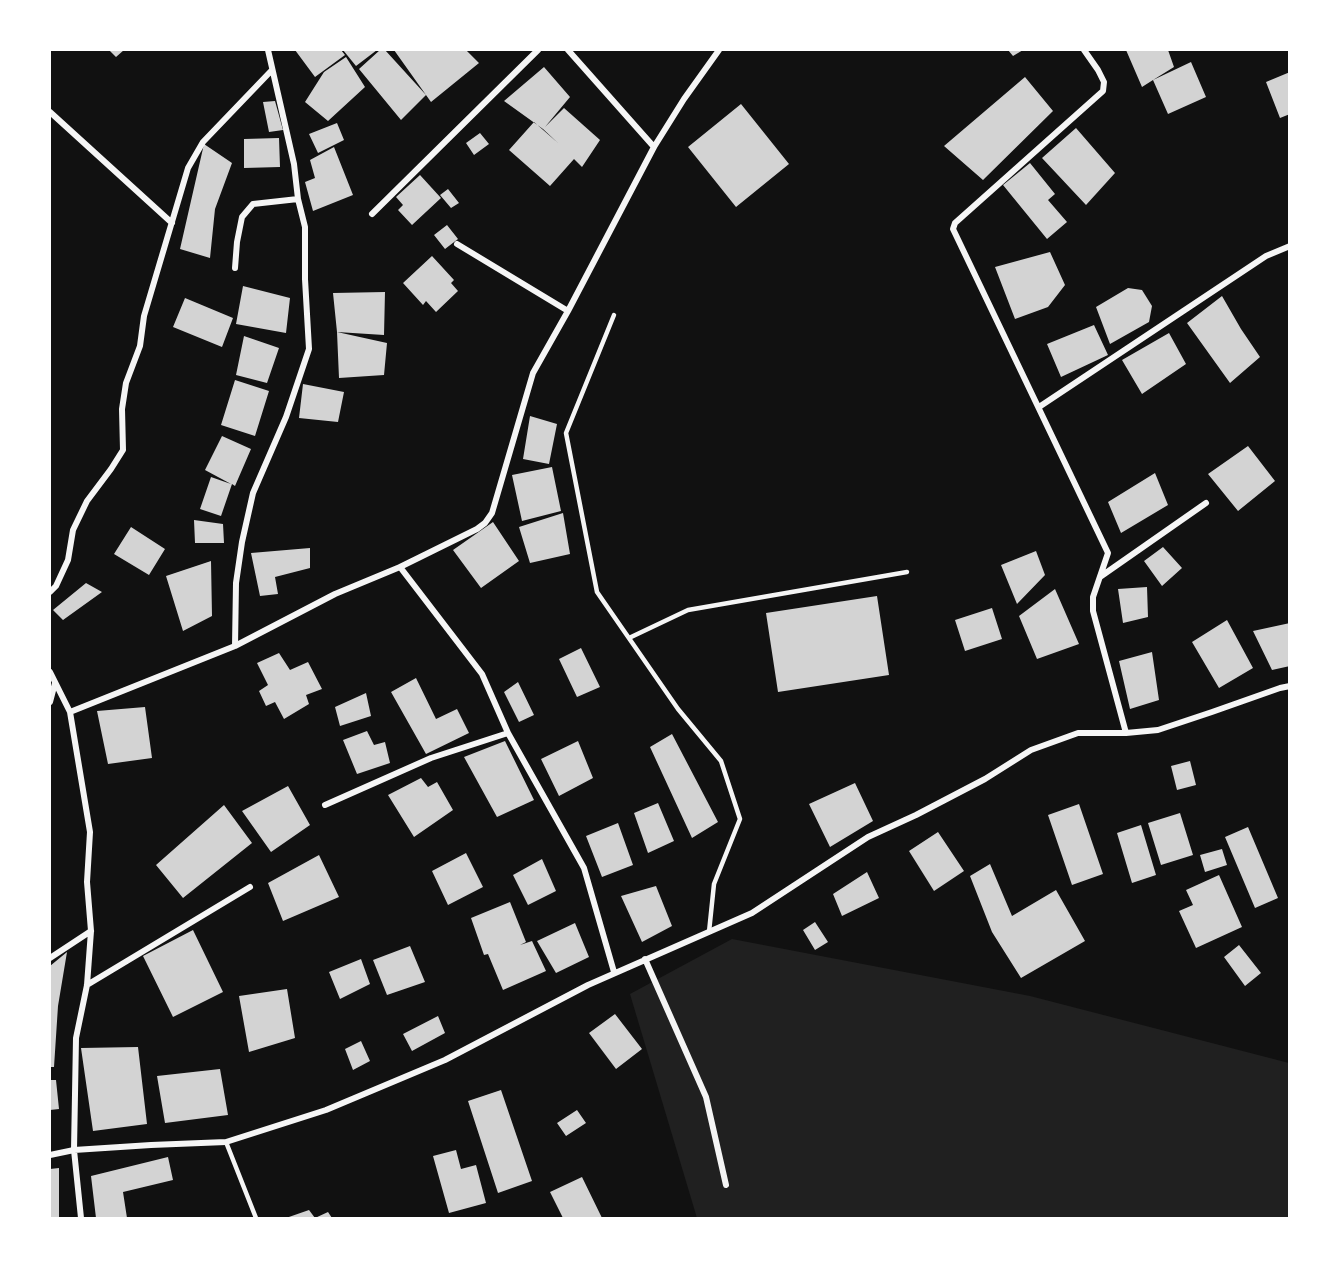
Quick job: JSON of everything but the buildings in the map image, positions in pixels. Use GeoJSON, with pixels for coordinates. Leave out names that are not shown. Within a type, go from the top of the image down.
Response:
{"type":"FeatureCollection","features":[{"type":"Feature","properties":{"kind":"street"},"geometry":{"type":"LineString","coordinates":[[235,645],[236,583],[253,493],[286,417],[309,349],[305,227],[298,199],[294,164],[268,50]]}},
{"type":"Feature","properties":{"kind":"street"},"geometry":{"type":"LineString","coordinates":[[372,214],[538,50]]}},
{"type":"Feature","properties":{"kind":"street"},"geometry":{"type":"LineString","coordinates":[[568,50],[654,147]]}},
{"type":"Feature","properties":{"kind":"street"},"geometry":{"type":"LineString","coordinates":[[70,712],[235,645],[335,594],[400,567],[485,523],[492,513],[532,373],[568,311],[654,147],[719,50]]}},
{"type":"Feature","properties":{"kind":"street"},"geometry":{"type":"LineString","coordinates":[[1084,50],[1104,82],[1103,91],[955,223],[953,229],[1108,553],[1093,597],[1093,611],[1126,733]]}},
{"type":"Feature","properties":{"kind":"street"},"geometry":{"type":"LineString","coordinates":[[50,592],[68,561],[73,530],[87,501],[123,450],[122,409],[126,383],[140,346],[144,316],[188,168],[203,142],[272,70]]}},
{"type":"Feature","properties":{"kind":"street"},"geometry":{"type":"LineString","coordinates":[[50,112],[172,223]]}},
{"type":"Feature","properties":{"kind":"street"},"geometry":{"type":"LineString","coordinates":[[235,268],[242,217],[254,204],[298,199]]}},
{"type":"Feature","properties":{"kind":"street"},"geometry":{"type":"LineString","coordinates":[[457,244],[568,311]]}},
{"type":"Feature","properties":{"kind":"street"},"geometry":{"type":"LineString","coordinates":[[1039,407],[1266,256],[1290,246]]}},
{"type":"Feature","properties":{"kind":"street"},"geometry":{"type":"LineString","coordinates":[[1100,578],[1206,502]]}},
{"type":"Feature","properties":{"kind":"street"},"geometry":{"type":"LineString","coordinates":[[400,567],[482,674],[508,733],[584,868],[614,972]]}},
{"type":"Feature","properties":{"kind":"street"},"geometry":{"type":"LineString","coordinates":[[50,672],[70,712],[90,832],[87,882],[91,931],[87,985],[76,1038],[74,1150],[81,1218]]}},
{"type":"Feature","properties":{"kind":"street"},"geometry":{"type":"LineString","coordinates":[[50,702],[55,683]]}},
{"type":"Feature","properties":{"kind":"street"},"geometry":{"type":"LineString","coordinates":[[50,1155],[74,1150],[226,1142],[326,1110],[445,1060],[614,972],[752,913],[868,837],[985,779],[1031,750],[1078,734],[1158,730],[1290,686]]}},
{"type":"Feature","properties":{"kind":"street"},"geometry":{"type":"LineString","coordinates":[[325,805],[431,758],[508,733]]}},
{"type":"Feature","properties":{"kind":"street"},"geometry":{"type":"LineString","coordinates":[[87,985],[250,887]]}},
{"type":"Feature","properties":{"kind":"street"},"geometry":{"type":"LineString","coordinates":[[50,958],[91,931]]}},
{"type":"Feature","properties":{"kind":"street"},"geometry":{"type":"LineString","coordinates":[[645,959],[706,1097],[726,1185]]}},
{"type":"Feature","properties":{"kind":"lane"},"geometry":{"type":"LineString","coordinates":[[614,315],[566,432],[597,592],[678,710],[721,761],[740,819],[714,884],[709,932]]}},
{"type":"Feature","properties":{"kind":"lane"},"geometry":{"type":"LineString","coordinates":[[629,638],[688,610],[907,572]]}},
{"type":"Feature","properties":{"kind":"lane"},"geometry":{"type":"LineString","coordinates":[[226,1142],[256,1218]]}},
{"type":"Feature","properties":{"kind":"shaded area"},"geometry":{"type":"Polygon","coordinates":[[[732,939],[1030,996],[1289,1063],[1289,1218],[697,1218],[630,994],[732,939]]]}}]}
